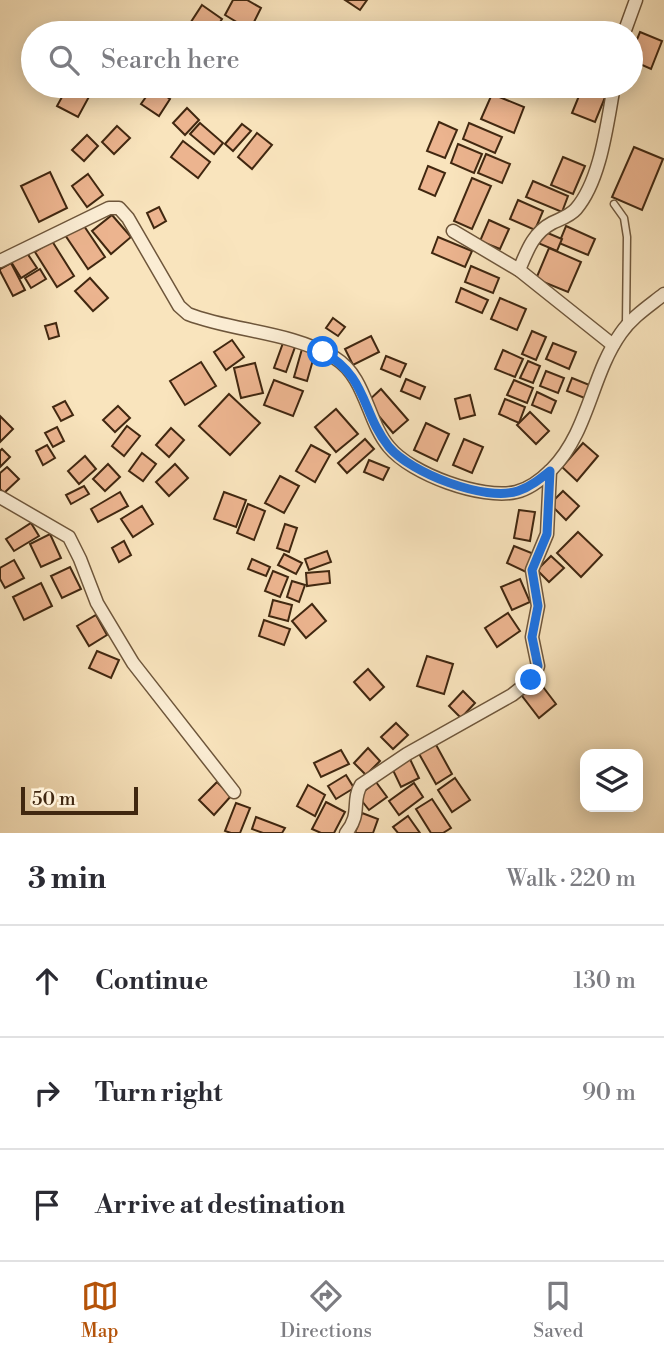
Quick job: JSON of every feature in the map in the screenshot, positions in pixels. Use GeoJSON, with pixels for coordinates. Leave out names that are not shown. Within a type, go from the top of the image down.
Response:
{"type":"FeatureCollection","features":[{"type":"Feature","properties":{"kind":"street"},"geometry":{"type":"LineString","coordinates":[[628,21],[636,0]]}},
{"type":"Feature","properties":{"kind":"street"},"geometry":{"type":"LineString","coordinates":[[519,270],[539,231],[575,211],[582,200],[605,140],[612,98]]}},
{"type":"Feature","properties":{"kind":"street"},"geometry":{"type":"LineString","coordinates":[[0,261],[109,208],[119,208],[128,218],[179,306],[188,314],[278,335],[338,360],[356,381],[390,449],[411,466],[466,487],[497,494],[517,492],[533,484],[550,471],[564,455],[580,429],[613,345],[626,326],[664,294]]}},
{"type":"Feature","properties":{"kind":"street"},"geometry":{"type":"LineString","coordinates":[[453,232],[519,270],[613,345]]}},
{"type":"Feature","properties":{"kind":"street"},"geometry":{"type":"LineString","coordinates":[[346,833],[355,820],[357,792],[361,785],[407,754],[512,695],[531,680],[536,672],[538,666],[532,637],[538,606],[532,570],[547,534],[550,471]]}},
{"type":"Feature","properties":{"kind":"street"},"geometry":{"type":"LineString","coordinates":[[0,497],[69,537],[97,603],[133,663],[234,792]]}},
{"type":"Feature","properties":{"kind":"lane"},"geometry":{"type":"LineString","coordinates":[[614,204],[624,218],[627,237],[626,326]]}},
{"type":"Feature","properties":{"kind":"building"},"geometry":{"type":"Polygon","coordinates":[[[233,0],[247,0],[261,8],[254,21],[235,21],[225,15],[233,0]]]}},
{"type":"Feature","properties":{"kind":"building"},"geometry":{"type":"Polygon","coordinates":[[[345,0],[367,0],[360,10],[345,0]]]}},
{"type":"Feature","properties":{"kind":"building"},"geometry":{"type":"Polygon","coordinates":[[[202,5],[222,19],[221,21],[192,21],[202,5]]]}},
{"type":"Feature","properties":{"kind":"building"},"geometry":{"type":"Polygon","coordinates":[[[643,33],[662,41],[651,69],[643,65],[643,33]]]}},
{"type":"Feature","properties":{"kind":"building"},"geometry":{"type":"Polygon","coordinates":[[[61,98],[88,98],[78,117],[57,106],[61,98]]]}},
{"type":"Feature","properties":{"kind":"building"},"geometry":{"type":"Polygon","coordinates":[[[145,98],[170,99],[159,116],[141,104],[145,98]]]}},
{"type":"Feature","properties":{"kind":"building"},"geometry":{"type":"Polygon","coordinates":[[[490,98],[502,98],[524,107],[514,133],[481,119],[490,98]]]}},
{"type":"Feature","properties":{"kind":"building"},"geometry":{"type":"Polygon","coordinates":[[[578,98],[605,98],[595,122],[572,113],[578,98]]]}},
{"type":"Feature","properties":{"kind":"building"},"geometry":{"type":"Polygon","coordinates":[[[187,108],[199,120],[185,135],[173,123],[187,108]]]}},
{"type":"Feature","properties":{"kind":"building"},"geometry":{"type":"Polygon","coordinates":[[[439,122],[457,130],[445,158],[427,151],[439,122]]]}},
{"type":"Feature","properties":{"kind":"building"},"geometry":{"type":"Polygon","coordinates":[[[200,123],[223,143],[214,154],[190,134],[200,123]]]}},
{"type":"Feature","properties":{"kind":"building"},"geometry":{"type":"Polygon","coordinates":[[[469,123],[502,137],[495,153],[463,139],[469,123]]]}},
{"type":"Feature","properties":{"kind":"building"},"geometry":{"type":"Polygon","coordinates":[[[242,124],[251,131],[233,151],[225,144],[242,124]]]}},
{"type":"Feature","properties":{"kind":"building"},"geometry":{"type":"Polygon","coordinates":[[[117,126],[130,138],[114,154],[102,142],[117,126]]]}},
{"type":"Feature","properties":{"kind":"building"},"geometry":{"type":"Polygon","coordinates":[[[257,133],[272,145],[252,169],[238,157],[257,133]]]}},
{"type":"Feature","properties":{"kind":"building"},"geometry":{"type":"Polygon","coordinates":[[[87,135],[98,146],[84,161],[72,150],[87,135]]]}},
{"type":"Feature","properties":{"kind":"building"},"geometry":{"type":"Polygon","coordinates":[[[183,141],[210,162],[198,178],[171,157],[183,141]]]}},
{"type":"Feature","properties":{"kind":"building"},"geometry":{"type":"Polygon","coordinates":[[[458,144],[482,154],[474,173],[451,163],[458,144]]]}},
{"type":"Feature","properties":{"kind":"building"},"geometry":{"type":"Polygon","coordinates":[[[634,147],[663,159],[642,210],[612,197],[634,147]]]}},
{"type":"Feature","properties":{"kind":"building"},"geometry":{"type":"Polygon","coordinates":[[[486,154],[510,164],[502,183],[478,173],[486,154]]]}},
{"type":"Feature","properties":{"kind":"building"},"geometry":{"type":"Polygon","coordinates":[[[563,157],[585,166],[573,194],[551,185],[563,157]]]}},
{"type":"Feature","properties":{"kind":"building"},"geometry":{"type":"Polygon","coordinates":[[[428,166],[445,173],[435,196],[419,189],[428,166]]]}},
{"type":"Feature","properties":{"kind":"building"},"geometry":{"type":"Polygon","coordinates":[[[50,172],[67,208],[39,222],[21,186],[50,172]]]}},
{"type":"Feature","properties":{"kind":"building"},"geometry":{"type":"Polygon","coordinates":[[[88,174],[103,195],[87,207],[72,186],[88,174]]]}},
{"type":"Feature","properties":{"kind":"building"},"geometry":{"type":"Polygon","coordinates":[[[472,178],[491,186],[472,229],[454,221],[472,178]]]}},
{"type":"Feature","properties":{"kind":"building"},"geometry":{"type":"Polygon","coordinates":[[[533,181],[568,196],[562,212],[526,197],[533,181]]]}},
{"type":"Feature","properties":{"kind":"building"},"geometry":{"type":"Polygon","coordinates":[[[518,200],[543,211],[535,230],[510,219],[518,200]]]}},
{"type":"Feature","properties":{"kind":"building"},"geometry":{"type":"Polygon","coordinates":[[[159,207],[166,221],[154,228],[147,213],[159,207]]]}},
{"type":"Feature","properties":{"kind":"building"},"geometry":{"type":"Polygon","coordinates":[[[112,215],[131,237],[111,254],[92,231],[112,215]]]}},
{"type":"Feature","properties":{"kind":"building"},"geometry":{"type":"Polygon","coordinates":[[[489,220],[509,229],[500,249],[480,241],[489,220]]]}},
{"type":"Feature","properties":{"kind":"building"},"geometry":{"type":"Polygon","coordinates":[[[82,223],[105,257],[88,269],[65,235],[82,223]]]}},
{"type":"Feature","properties":{"kind":"building"},"geometry":{"type":"Polygon","coordinates":[[[566,226],[595,239],[588,255],[559,243],[566,226]]]}},
{"type":"Feature","properties":{"kind":"building"},"geometry":{"type":"Polygon","coordinates":[[[543,231],[562,239],[557,251],[538,243],[543,231]]]}},
{"type":"Feature","properties":{"kind":"building"},"geometry":{"type":"Polygon","coordinates":[[[438,237],[472,251],[465,267],[432,253],[438,237]]]}},
{"type":"Feature","properties":{"kind":"building"},"geometry":{"type":"Polygon","coordinates":[[[52,241],[74,276],[57,287],[35,252],[52,241]]]}},
{"type":"Feature","properties":{"kind":"building"},"geometry":{"type":"Polygon","coordinates":[[[549,248],[581,262],[568,292],[536,279],[549,248]]]}},
{"type":"Feature","properties":{"kind":"building"},"geometry":{"type":"Polygon","coordinates":[[[25,250],[37,268],[21,278],[10,260],[25,250]]]}},
{"type":"Feature","properties":{"kind":"building"},"geometry":{"type":"Polygon","coordinates":[[[11,263],[25,290],[13,296],[0,271],[11,263]]]}},
{"type":"Feature","properties":{"kind":"building"},"geometry":{"type":"Polygon","coordinates":[[[471,266],[499,278],[493,293],[465,282],[471,266]]]}},
{"type":"Feature","properties":{"kind":"building"},"geometry":{"type":"Polygon","coordinates":[[[40,269],[46,279],[31,288],[25,278],[40,269]]]}},
{"type":"Feature","properties":{"kind":"building"},"geometry":{"type":"Polygon","coordinates":[[[90,278],[108,298],[93,311],[75,291],[90,278]]]}},
{"type":"Feature","properties":{"kind":"building"},"geometry":{"type":"Polygon","coordinates":[[[461,288],[488,300],[482,313],[456,302],[461,288]]]}},
{"type":"Feature","properties":{"kind":"building"},"geometry":{"type":"Polygon","coordinates":[[[500,298],[526,309],[517,330],[491,319],[500,298]]]}},
{"type":"Feature","properties":{"kind":"building"},"geometry":{"type":"Polygon","coordinates":[[[333,318],[345,327],[338,336],[326,328],[333,318]]]}},
{"type":"Feature","properties":{"kind":"building"},"geometry":{"type":"Polygon","coordinates":[[[56,323],[59,336],[49,339],[45,326],[56,323]]]}},
{"type":"Feature","properties":{"kind":"building"},"geometry":{"type":"Polygon","coordinates":[[[532,331],[546,337],[536,360],[522,354],[532,331]]]}},
{"type":"Feature","properties":{"kind":"building"},"geometry":{"type":"Polygon","coordinates":[[[371,336],[379,352],[353,365],[345,349],[371,336]]]}},
{"type":"Feature","properties":{"kind":"building"},"geometry":{"type":"Polygon","coordinates":[[[232,340],[244,357],[226,370],[214,352],[232,340]]]}},
{"type":"Feature","properties":{"kind":"building"},"geometry":{"type":"Polygon","coordinates":[[[283,343],[295,347],[286,372],[274,368],[283,343]]]}},
{"type":"Feature","properties":{"kind":"building"},"geometry":{"type":"Polygon","coordinates":[[[553,343],[576,352],[569,369],[546,359],[553,343]]]}},
{"type":"Feature","properties":{"kind":"building"},"geometry":{"type":"Polygon","coordinates":[[[302,349],[315,353],[307,381],[294,377],[302,349]]]}},
{"type":"Feature","properties":{"kind":"building"},"geometry":{"type":"Polygon","coordinates":[[[503,350],[523,359],[515,377],[495,369],[503,350]]]}},
{"type":"Feature","properties":{"kind":"building"},"geometry":{"type":"Polygon","coordinates":[[[386,356],[406,364],[400,377],[381,369],[386,356]]]}},
{"type":"Feature","properties":{"kind":"building"},"geometry":{"type":"Polygon","coordinates":[[[528,361],[540,366],[533,383],[520,378],[528,361]]]}},
{"type":"Feature","properties":{"kind":"building"},"geometry":{"type":"Polygon","coordinates":[[[201,362],[216,386],[185,405],[170,381],[201,362]]]}},
{"type":"Feature","properties":{"kind":"building"},"geometry":{"type":"Polygon","coordinates":[[[255,363],[263,393],[241,398],[234,368],[255,363]]]}},
{"type":"Feature","properties":{"kind":"building"},"geometry":{"type":"Polygon","coordinates":[[[546,371],[564,378],[558,393],[540,386],[546,371]]]}},
{"type":"Feature","properties":{"kind":"building"},"geometry":{"type":"Polygon","coordinates":[[[572,378],[592,386],[587,399],[567,391],[572,378]]]}},
{"type":"Feature","properties":{"kind":"building"},"geometry":{"type":"Polygon","coordinates":[[[406,379],[425,387],[420,399],[401,391],[406,379]]]}},
{"type":"Feature","properties":{"kind":"building"},"geometry":{"type":"Polygon","coordinates":[[[274,380],[303,391],[293,416],[264,405],[274,380]]]}},
{"type":"Feature","properties":{"kind":"building"},"geometry":{"type":"Polygon","coordinates":[[[514,380],[533,388],[527,403],[507,395],[514,380]]]}},
{"type":"Feature","properties":{"kind":"building"},"geometry":{"type":"Polygon","coordinates":[[[381,389],[408,420],[393,433],[367,402],[381,389]]]}},
{"type":"Feature","properties":{"kind":"building"},"geometry":{"type":"Polygon","coordinates":[[[537,392],[556,401],[551,413],[532,405],[537,392]]]}},
{"type":"Feature","properties":{"kind":"building"},"geometry":{"type":"Polygon","coordinates":[[[229,394],[260,423],[230,455],[199,426],[229,394]]]}},
{"type":"Feature","properties":{"kind":"building"},"geometry":{"type":"Polygon","coordinates":[[[470,395],[475,415],[460,419],[455,399],[470,395]]]}},
{"type":"Feature","properties":{"kind":"building"},"geometry":{"type":"Polygon","coordinates":[[[505,399],[525,407],[519,423],[499,414],[505,399]]]}},
{"type":"Feature","properties":{"kind":"building"},"geometry":{"type":"Polygon","coordinates":[[[65,401],[73,415],[61,421],[53,407],[65,401]]]}},
{"type":"Feature","properties":{"kind":"building"},"geometry":{"type":"Polygon","coordinates":[[[118,406],[130,418],[115,432],[103,420],[118,406]]]}},
{"type":"Feature","properties":{"kind":"building"},"geometry":{"type":"Polygon","coordinates":[[[336,409],[358,434],[336,452],[315,427],[336,409]]]}},
{"type":"Feature","properties":{"kind":"building"},"geometry":{"type":"Polygon","coordinates":[[[530,412],[549,431],[536,444],[517,425],[530,412]]]}},
{"type":"Feature","properties":{"kind":"building"},"geometry":{"type":"Polygon","coordinates":[[[0,416],[13,429],[0,442],[0,416]]]}},
{"type":"Feature","properties":{"kind":"building"},"geometry":{"type":"Polygon","coordinates":[[[426,423],[449,434],[437,461],[414,450],[426,423]]]}},
{"type":"Feature","properties":{"kind":"building"},"geometry":{"type":"Polygon","coordinates":[[[127,426],[140,436],[124,456],[112,446],[127,426]]]}},
{"type":"Feature","properties":{"kind":"building"},"geometry":{"type":"Polygon","coordinates":[[[57,427],[64,441],[53,447],[45,433],[57,427]]]}},
{"type":"Feature","properties":{"kind":"building"},"geometry":{"type":"Polygon","coordinates":[[[171,428],[184,440],[169,457],[156,445],[171,428]]]}},
{"type":"Feature","properties":{"kind":"building"},"geometry":{"type":"Polygon","coordinates":[[[365,439],[374,449],[347,473],[338,463],[365,439]]]}},
{"type":"Feature","properties":{"kind":"building"},"geometry":{"type":"Polygon","coordinates":[[[464,439],[483,447],[472,473],[453,465],[464,439]]]}},
{"type":"Feature","properties":{"kind":"building"},"geometry":{"type":"Polygon","coordinates":[[[583,443],[598,456],[577,481],[562,467],[583,443]]]}},
{"type":"Feature","properties":{"kind":"building"},"geometry":{"type":"Polygon","coordinates":[[[47,445],[55,458],[43,465],[36,451],[47,445]]]}},
{"type":"Feature","properties":{"kind":"building"},"geometry":{"type":"Polygon","coordinates":[[[311,445],[330,455],[315,482],[296,471],[311,445]]]}},
{"type":"Feature","properties":{"kind":"building"},"geometry":{"type":"Polygon","coordinates":[[[2,449],[10,457],[0,467],[0,451],[2,449]]]}},
{"type":"Feature","properties":{"kind":"building"},"geometry":{"type":"Polygon","coordinates":[[[142,453],[156,464],[143,481],[129,471],[142,453]]]}},
{"type":"Feature","properties":{"kind":"building"},"geometry":{"type":"Polygon","coordinates":[[[85,456],[96,469],[79,484],[68,471],[85,456]]]}},
{"type":"Feature","properties":{"kind":"building"},"geometry":{"type":"Polygon","coordinates":[[[369,460],[389,468],[383,480],[364,472],[369,460]]]}},
{"type":"Feature","properties":{"kind":"building"},"geometry":{"type":"Polygon","coordinates":[[[108,464],[120,477],[105,491],[93,479],[108,464]]]}},
{"type":"Feature","properties":{"kind":"building"},"geometry":{"type":"Polygon","coordinates":[[[175,464],[188,478],[169,496],[156,482],[175,464]]]}},
{"type":"Feature","properties":{"kind":"building"},"geometry":{"type":"Polygon","coordinates":[[[7,467],[19,479],[4,493],[0,489],[0,473],[7,467]]]}},
{"type":"Feature","properties":{"kind":"building"},"geometry":{"type":"Polygon","coordinates":[[[280,476],[299,486],[284,513],[265,503],[280,476]]]}},
{"type":"Feature","properties":{"kind":"building"},"geometry":{"type":"Polygon","coordinates":[[[84,486],[89,494],[71,504],[66,495],[84,486]]]}},
{"type":"Feature","properties":{"kind":"building"},"geometry":{"type":"Polygon","coordinates":[[[563,491],[579,506],[566,520],[550,504],[563,491]]]}},
{"type":"Feature","properties":{"kind":"building"},"geometry":{"type":"Polygon","coordinates":[[[120,492],[128,506],[98,522],[91,509],[120,492]]]}},
{"type":"Feature","properties":{"kind":"building"},"geometry":{"type":"Polygon","coordinates":[[[224,492],[246,500],[236,527],[214,519],[224,492]]]}},
{"type":"Feature","properties":{"kind":"building"},"geometry":{"type":"Polygon","coordinates":[[[248,504],[265,511],[254,540],[237,533],[248,504]]]}},
{"type":"Feature","properties":{"kind":"building"},"geometry":{"type":"Polygon","coordinates":[[[142,506],[153,524],[133,537],[121,519],[142,506]]]}},
{"type":"Feature","properties":{"kind":"building"},"geometry":{"type":"Polygon","coordinates":[[[519,510],[535,512],[530,541],[514,538],[519,510]]]}},
{"type":"Feature","properties":{"kind":"building"},"geometry":{"type":"Polygon","coordinates":[[[31,523],[39,536],[14,551],[6,539],[31,523]]]}},
{"type":"Feature","properties":{"kind":"building"},"geometry":{"type":"Polygon","coordinates":[[[285,524],[297,528],[289,552],[277,548],[285,524]]]}},
{"type":"Feature","properties":{"kind":"building"},"geometry":{"type":"Polygon","coordinates":[[[578,532],[602,555],[581,577],[557,553],[578,532]]]}},
{"type":"Feature","properties":{"kind":"building"},"geometry":{"type":"Polygon","coordinates":[[[50,534],[61,558],[41,567],[30,544],[50,534]]]}},
{"type":"Feature","properties":{"kind":"building"},"geometry":{"type":"Polygon","coordinates":[[[124,541],[131,555],[119,562],[112,548],[124,541]]]}},
{"type":"Feature","properties":{"kind":"building"},"geometry":{"type":"Polygon","coordinates":[[[514,546],[534,554],[526,572],[507,563],[514,546]]]}},
{"type":"Feature","properties":{"kind":"building"},"geometry":{"type":"Polygon","coordinates":[[[327,551],[331,562],[309,570],[305,559],[327,551]]]}},
{"type":"Feature","properties":{"kind":"building"},"geometry":{"type":"Polygon","coordinates":[[[284,554],[302,563],[296,574],[278,565],[284,554]]]}},
{"type":"Feature","properties":{"kind":"building"},"geometry":{"type":"Polygon","coordinates":[[[551,556],[564,568],[549,582],[537,570],[551,556]]]}},
{"type":"Feature","properties":{"kind":"building"},"geometry":{"type":"Polygon","coordinates":[[[252,559],[270,567],[266,576],[248,569],[252,559]]]}},
{"type":"Feature","properties":{"kind":"building"},"geometry":{"type":"Polygon","coordinates":[[[14,560],[24,578],[5,588],[0,579],[0,568],[14,560]]]}},
{"type":"Feature","properties":{"kind":"building"},"geometry":{"type":"Polygon","coordinates":[[[70,567],[81,589],[62,598],[51,576],[70,567]]]}},
{"type":"Feature","properties":{"kind":"building"},"geometry":{"type":"Polygon","coordinates":[[[273,571],[288,577],[280,597],[265,591],[273,571]]]}},
{"type":"Feature","properties":{"kind":"building"},"geometry":{"type":"Polygon","coordinates":[[[329,571],[330,583],[307,586],[306,573],[329,571]]]}},
{"type":"Feature","properties":{"kind":"building"},"geometry":{"type":"Polygon","coordinates":[[[520,579],[530,602],[512,610],[501,587],[520,579]]]}},
{"type":"Feature","properties":{"kind":"building"},"geometry":{"type":"Polygon","coordinates":[[[292,581],[305,585],[299,602],[287,597],[292,581]]]}},
{"type":"Feature","properties":{"kind":"building"},"geometry":{"type":"Polygon","coordinates":[[[41,583],[52,606],[24,620],[13,597],[41,583]]]}},
{"type":"Feature","properties":{"kind":"building"},"geometry":{"type":"Polygon","coordinates":[[[273,600],[292,605],[288,621],[269,616],[273,600]]]}},
{"type":"Feature","properties":{"kind":"building"},"geometry":{"type":"Polygon","coordinates":[[[312,604],[326,621],[306,638],[292,621],[312,604]]]}},
{"type":"Feature","properties":{"kind":"building"},"geometry":{"type":"Polygon","coordinates":[[[508,613],[520,631],[497,647],[485,628],[508,613]]]}},
{"type":"Feature","properties":{"kind":"building"},"geometry":{"type":"Polygon","coordinates":[[[96,615],[107,635],[89,646],[77,626],[96,615]]]}},
{"type":"Feature","properties":{"kind":"building"},"geometry":{"type":"Polygon","coordinates":[[[264,620],[290,629],[284,645],[259,636],[264,620]]]}},
{"type":"Feature","properties":{"kind":"building"},"geometry":{"type":"Polygon","coordinates":[[[97,651],[119,660],[111,678],[89,668],[97,651]]]}},
{"type":"Feature","properties":{"kind":"building"},"geometry":{"type":"Polygon","coordinates":[[[427,656],[453,664],[444,694],[417,686],[427,656]]]}},
{"type":"Feature","properties":{"kind":"building"},"geometry":{"type":"Polygon","coordinates":[[[368,669],[384,687],[370,700],[354,682],[368,669]]]}},
{"type":"Feature","properties":{"kind":"building"},"geometry":{"type":"Polygon","coordinates":[[[537,679],[556,704],[539,718],[519,692],[537,679]]]}},
{"type":"Feature","properties":{"kind":"building"},"geometry":{"type":"Polygon","coordinates":[[[463,691],[475,703],[461,718],[449,706],[463,691]]]}},
{"type":"Feature","properties":{"kind":"building"},"geometry":{"type":"Polygon","coordinates":[[[396,723],[408,735],[393,749],[381,737],[396,723]]]}},
{"type":"Feature","properties":{"kind":"building"},"geometry":{"type":"Polygon","coordinates":[[[435,743],[452,774],[436,784],[418,752],[435,743]]]}},
{"type":"Feature","properties":{"kind":"building"},"geometry":{"type":"Polygon","coordinates":[[[368,748],[380,761],[366,775],[354,763],[368,748]]]}},
{"type":"Feature","properties":{"kind":"building"},"geometry":{"type":"Polygon","coordinates":[[[341,750],[349,764],[321,777],[314,763],[341,750]]]}},
{"type":"Feature","properties":{"kind":"building"},"geometry":{"type":"Polygon","coordinates":[[[409,757],[419,778],[401,787],[391,766],[409,757]]]}},
{"type":"Feature","properties":{"kind":"building"},"geometry":{"type":"Polygon","coordinates":[[[346,775],[354,788],[336,799],[328,786],[346,775]]]}},
{"type":"Feature","properties":{"kind":"building"},"geometry":{"type":"Polygon","coordinates":[[[455,778],[470,800],[452,812],[438,790],[455,778]]]}},
{"type":"Feature","properties":{"kind":"building"},"geometry":{"type":"Polygon","coordinates":[[[217,782],[231,796],[214,815],[199,800],[217,782]]]}},
{"type":"Feature","properties":{"kind":"building"},"geometry":{"type":"Polygon","coordinates":[[[376,782],[387,797],[369,810],[358,796],[376,782]]]}},
{"type":"Feature","properties":{"kind":"building"},"geometry":{"type":"Polygon","coordinates":[[[414,783],[423,797],[399,815],[389,801],[414,783]]]}},
{"type":"Feature","properties":{"kind":"building"},"geometry":{"type":"Polygon","coordinates":[[[308,785],[325,795],[315,816],[297,806],[308,785]]]}},
{"type":"Feature","properties":{"kind":"building"},"geometry":{"type":"Polygon","coordinates":[[[432,799],[451,828],[443,833],[431,833],[416,809],[432,799]]]}},
{"type":"Feature","properties":{"kind":"building"},"geometry":{"type":"Polygon","coordinates":[[[326,802],[345,812],[334,833],[321,833],[312,829],[326,802]]]}},
{"type":"Feature","properties":{"kind":"building"},"geometry":{"type":"Polygon","coordinates":[[[236,803],[250,808],[240,833],[231,833],[225,831],[236,803]]]}},
{"type":"Feature","properties":{"kind":"building"},"geometry":{"type":"Polygon","coordinates":[[[362,813],[378,819],[373,833],[355,833],[362,813]]]}},
{"type":"Feature","properties":{"kind":"building"},"geometry":{"type":"Polygon","coordinates":[[[408,816],[420,833],[398,833],[393,827],[408,816]]]}},
{"type":"Feature","properties":{"kind":"building"},"geometry":{"type":"Polygon","coordinates":[[[256,817],[285,828],[282,833],[263,833],[252,829],[256,817]]]}},
{"type":"Feature","properties":{"kind":"route"},"geometry":{"type":"LineString","coordinates":[[323,352],[349,370],[390,449],[411,466],[476,490],[497,494],[517,492],[550,471],[547,534],[532,570],[538,606],[532,637],[538,666],[531,680]]}}]}
